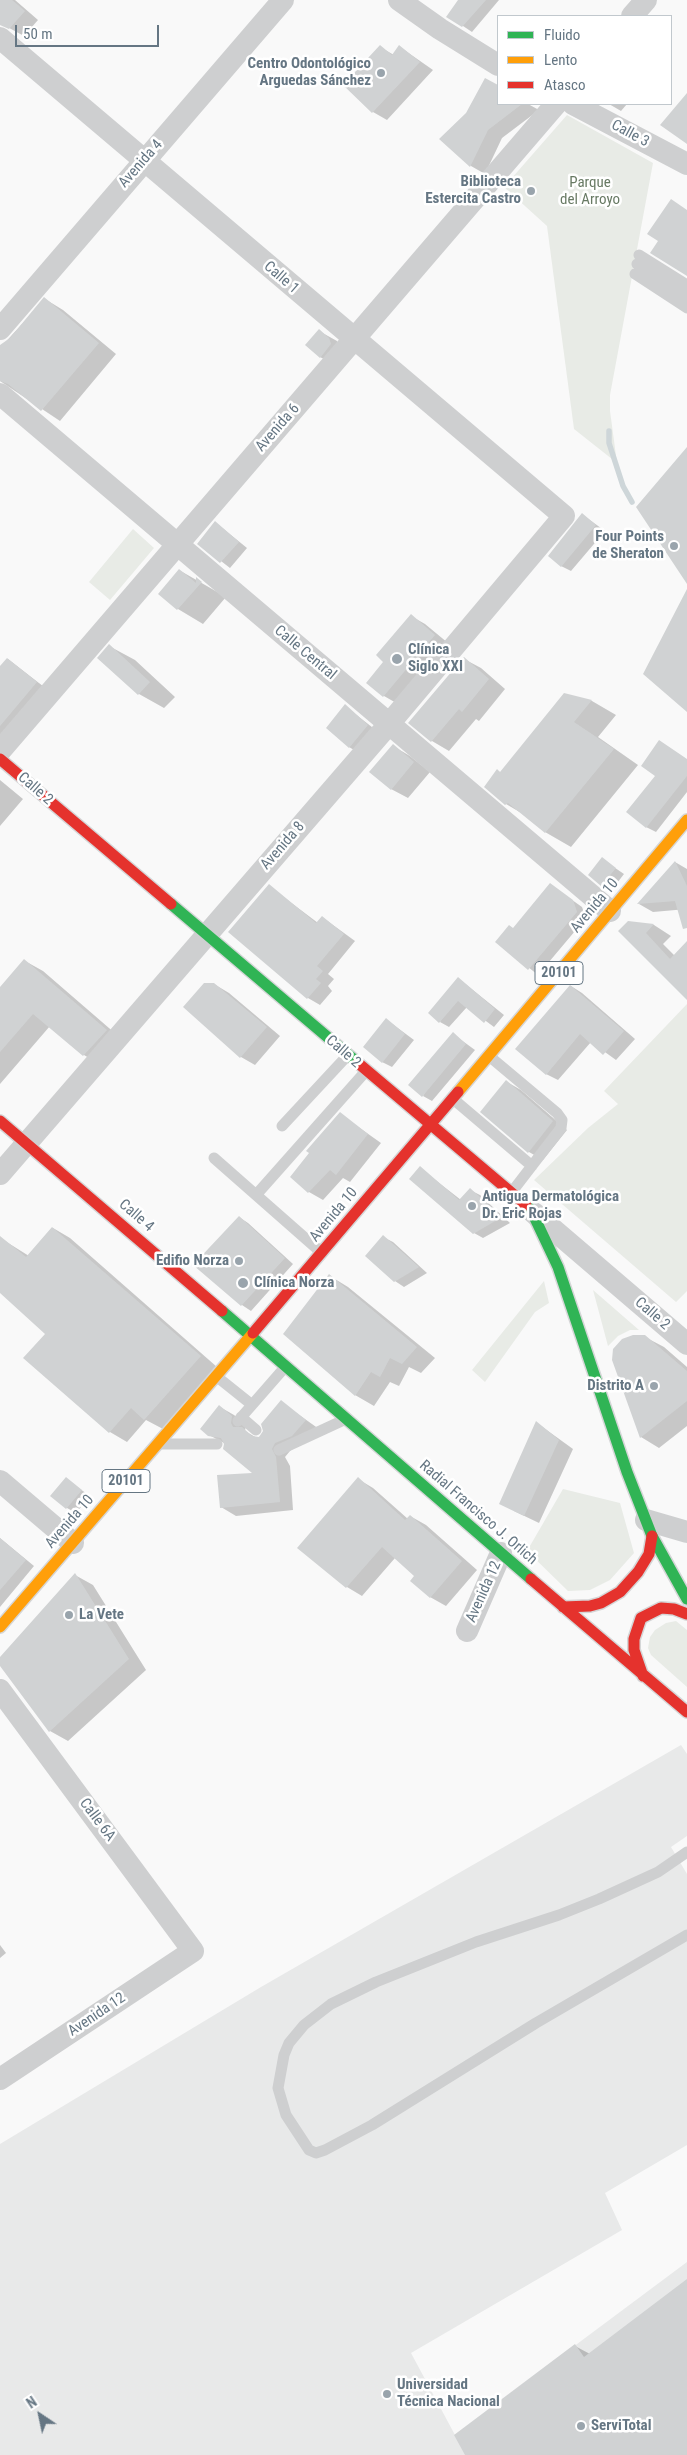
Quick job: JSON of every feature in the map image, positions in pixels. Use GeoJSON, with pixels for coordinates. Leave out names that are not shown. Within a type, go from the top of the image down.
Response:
{"type":"FeatureCollection","features":[{"type":"Feature","properties":{"kind":"main road","name":"Calle 2"},"geometry":{"type":"LineString","coordinates":[[0,759],[531,1210]]}},
{"type":"Feature","properties":{"kind":"main road","name":"Avenida 10"},"geometry":{"type":"LineString","coordinates":[[0,1627],[322,1253],[687,820]]}},
{"type":"Feature","properties":{"kind":"main road","name":"Calle 4"},"geometry":{"type":"LineString","coordinates":[[0,1121],[251,1335]]}},
{"type":"Feature","properties":{"kind":"main road"},"geometry":{"type":"LineString","coordinates":[[531,1210],[558,1267],[649,1528],[687,1599]]}},
{"type":"Feature","properties":{"kind":"main road","name":"Radial Francisco J. Orlich"},"geometry":{"type":"LineString","coordinates":[[251,1335],[563,1607],[687,1712]]}},
{"type":"Feature","properties":{"kind":"main road"},"geometry":{"type":"LineString","coordinates":[[563,1607],[601,1603],[620,1592],[638,1572],[649,1554],[649,1528]]}},
{"type":"Feature","properties":{"kind":"main road"},"geometry":{"type":"LineString","coordinates":[[643,1676],[634,1650],[634,1639],[641,1618],[661,1608],[674,1609],[687,1614]]}},
{"type":"Feature","properties":{"kind":"street","name":"Avenida 4"},"geometry":{"type":"LineString","coordinates":[[0,329],[283,0]]}},
{"type":"Feature","properties":{"kind":"street"},"geometry":{"type":"LineString","coordinates":[[399,0],[440,30],[497,64]]}},
{"type":"Feature","properties":{"kind":"street"},"geometry":{"type":"LineString","coordinates":[[633,15],[646,0]]}},
{"type":"Feature","properties":{"kind":"street","name":"Calle 1"},"geometry":{"type":"LineString","coordinates":[[0,38],[353,340],[564,516]]}},
{"type":"Feature","properties":{"kind":"street","name":"Avenida 6"},"geometry":{"type":"LineString","coordinates":[[0,751],[555,105]]}},
{"type":"Feature","properties":{"kind":"street","name":"Calle 3"},"geometry":{"type":"LineString","coordinates":[[575,105],[687,164]]}},
{"type":"Feature","properties":{"kind":"street","name":"Calle Central"},"geometry":{"type":"LineString","coordinates":[[0,394],[610,911]]}},
{"type":"Feature","properties":{"kind":"street","name":"Avenida 8"},"geometry":{"type":"LineString","coordinates":[[0,1174],[389,724],[564,516]]}},
{"type":"Feature","properties":{"kind":"street","name":"Calle 2"},"geometry":{"type":"LineString","coordinates":[[531,1210],[687,1344]]}},
{"type":"Feature","properties":{"kind":"street"},"geometry":{"type":"LineString","coordinates":[[0,1481],[72,1543]]}},
{"type":"Feature","properties":{"kind":"street"},"geometry":{"type":"LineString","coordinates":[[649,1528],[687,1532]]}},
{"type":"Feature","properties":{"kind":"street","name":"Avenida 12"},"geometry":{"type":"LineString","coordinates":[[467,1631],[501,1553]]}},
{"type":"Feature","properties":{"kind":"street","name":"Calle 6A"},"geometry":{"type":"LineString","coordinates":[[0,1690],[193,1950]]}},
{"type":"Feature","properties":{"kind":"street","name":"Avenida 12"},"geometry":{"type":"LineString","coordinates":[[0,2079],[193,1950]]}},
{"type":"Feature","properties":{"kind":"lane"},"geometry":{"type":"LineString","coordinates":[[637,264],[687,285]]}},
{"type":"Feature","properties":{"kind":"lane"},"geometry":{"type":"LineString","coordinates":[[637,264],[687,296]]}},
{"type":"Feature","properties":{"kind":"lane"},"geometry":{"type":"LineString","coordinates":[[637,264],[687,308]]}},
{"type":"Feature","properties":{"kind":"lane"},"geometry":{"type":"LineString","coordinates":[[282,1126],[348,1055]]}},
{"type":"Feature","properties":{"kind":"lane"},"geometry":{"type":"LineString","coordinates":[[489,1056],[557,1113],[562,1120],[560,1128],[511,1193]]}},
{"type":"Feature","properties":{"kind":"lane"},"geometry":{"type":"LineString","coordinates":[[256,1196],[366,1071]]}},
{"type":"Feature","properties":{"kind":"lane"},"geometry":{"type":"LineString","coordinates":[[452,1098],[532,1166]]}},
{"type":"Feature","properties":{"kind":"lane"},"geometry":{"type":"LineString","coordinates":[[214,1158],[322,1253]]}},
{"type":"Feature","properties":{"kind":"lane"},"geometry":{"type":"LineString","coordinates":[[256,1430],[239,1419],[286,1366]]}},
{"type":"Feature","properties":{"kind":"lane"},"geometry":{"type":"LineString","coordinates":[[216,1376],[251,1404]]}},
{"type":"Feature","properties":{"kind":"lane"},"geometry":{"type":"LineString","coordinates":[[280,1450],[347,1418]]}},
{"type":"Feature","properties":{"kind":"lane"},"geometry":{"type":"LineString","coordinates":[[158,1444],[217,1444]]}},
{"type":"Feature","properties":{"kind":"lane"},"geometry":{"type":"LineString","coordinates":[[687,1852],[658,1872],[599,1898],[559,1915],[476,1942],[376,1982],[331,2004],[304,2025],[289,2043],[284,2055],[278,2088],[286,2115],[309,2150],[316,2152],[325,2150],[372,2125],[536,2023],[687,1935]]}},
{"type":"Feature","properties":{"kind":"shaded area"},"geometry":{"type":"Polygon","coordinates":[[[681,1745],[687,1754],[687,1836],[671,1847],[687,1874],[687,2145],[605,2193],[622,2230],[411,2353],[455,2435],[687,2262],[687,2455],[0,2455],[0,2144],[261,1987],[681,1745]]]}},
{"type":"Feature","properties":{"kind":"green space","name":"Parque del Arroyo"},"geometry":{"type":"Polygon","coordinates":[[[567,115],[653,163],[610,395],[610,411],[617,463],[574,429],[547,226],[504,187],[567,115]]]}},
{"type":"Feature","properties":{"kind":"green space"},"geometry":{"type":"Polygon","coordinates":[[[133,529],[154,548],[110,600],[89,582],[133,529]]]}},
{"type":"Feature","properties":{"kind":"green space"},"geometry":{"type":"Polygon","coordinates":[[[687,1004],[687,1291],[676,1302],[534,1180],[588,1128],[618,1104],[604,1091],[687,1004]]]}},
{"type":"Feature","properties":{"kind":"green space"},"geometry":{"type":"Polygon","coordinates":[[[544,1281],[549,1303],[535,1312],[485,1382],[472,1370],[544,1281]]]}},
{"type":"Feature","properties":{"kind":"green space"},"geometry":{"type":"Polygon","coordinates":[[[593,1290],[639,1330],[630,1330],[618,1336],[608,1346],[593,1290]]]}},
{"type":"Feature","properties":{"kind":"green space"},"geometry":{"type":"Polygon","coordinates":[[[563,1489],[620,1503],[634,1553],[610,1580],[590,1590],[568,1591],[527,1551],[563,1489]]]}},
{"type":"Feature","properties":{"kind":"green space"},"geometry":{"type":"Polygon","coordinates":[[[676,1621],[687,1630],[687,1687],[651,1655],[648,1648],[650,1637],[655,1630],[666,1623],[676,1621]]]}},
{"type":"Feature","properties":{"kind":"building"},"geometry":{"type":"Polygon","coordinates":[[[0,0],[12,0],[25,11],[9,29],[0,25],[0,0]]]}},
{"type":"Feature","properties":{"kind":"building"},"geometry":{"type":"Polygon","coordinates":[[[458,0],[486,0],[462,27],[446,17],[458,0]]]}},
{"type":"Feature","properties":{"kind":"building","name":"Centro Odontológico Arguedas Sánchez"},"geometry":{"type":"Polygon","coordinates":[[[380,45],[392,55],[399,45],[420,62],[372,113],[343,85],[380,45]]]}},
{"type":"Feature","properties":{"kind":"building"},"geometry":{"type":"Polygon","coordinates":[[[485,78],[497,84],[497,105],[521,105],[488,130],[470,167],[439,139],[466,113],[485,78]]]}},
{"type":"Feature","properties":{"kind":"building"},"geometry":{"type":"Polygon","coordinates":[[[687,93],[687,144],[660,125],[687,93]]]}},
{"type":"Feature","properties":{"kind":"building"},"geometry":{"type":"Polygon","coordinates":[[[671,199],[687,210],[687,276],[650,253],[658,241],[647,234],[671,199]]]}},
{"type":"Feature","properties":{"kind":"building"},"geometry":{"type":"Polygon","coordinates":[[[44,297],[99,343],[41,411],[8,384],[0,381],[0,345],[10,338],[44,297]]]}},
{"type":"Feature","properties":{"kind":"building"},"geometry":{"type":"Polygon","coordinates":[[[319,329],[329,338],[331,344],[320,358],[305,345],[319,329]]]}},
{"type":"Feature","properties":{"kind":"building","name":"Four Points de Sheraton"},"geometry":{"type":"Polygon","coordinates":[[[687,447],[687,584],[636,507],[687,447]]]}},
{"type":"Feature","properties":{"kind":"building"},"geometry":{"type":"Polygon","coordinates":[[[582,513],[596,525],[561,567],[548,556],[582,513]]]}},
{"type":"Feature","properties":{"kind":"building"},"geometry":{"type":"Polygon","coordinates":[[[215,521],[239,542],[220,563],[197,544],[215,521]]]}},
{"type":"Feature","properties":{"kind":"building"},"geometry":{"type":"Polygon","coordinates":[[[179,569],[196,583],[196,577],[202,582],[177,610],[158,594],[179,569]]]}},
{"type":"Feature","properties":{"kind":"building","name":"Four Points de Sheraton"},"geometry":{"type":"Polygon","coordinates":[[[687,589],[687,712],[643,674],[687,589]]]}},
{"type":"Feature","properties":{"kind":"building","name":"Clínica Siglo XXI"},"geometry":{"type":"Polygon","coordinates":[[[411,614],[435,635],[383,697],[366,683],[383,662],[376,655],[411,614]]]}},
{"type":"Feature","properties":{"kind":"building"},"geometry":{"type":"Polygon","coordinates":[[[109,644],[150,682],[138,695],[97,658],[109,644]]]}},
{"type":"Feature","properties":{"kind":"building"},"geometry":{"type":"Polygon","coordinates":[[[464,657],[489,679],[462,712],[459,709],[431,742],[408,723],[464,657]]]}},
{"type":"Feature","properties":{"kind":"building"},"geometry":{"type":"Polygon","coordinates":[[[7,658],[37,682],[0,726],[0,666],[7,658]]]}},
{"type":"Feature","properties":{"kind":"building"},"geometry":{"type":"Polygon","coordinates":[[[564,693],[592,700],[574,722],[614,749],[545,833],[508,803],[505,805],[484,787],[497,769],[500,772],[564,693]]]}},
{"type":"Feature","properties":{"kind":"building"},"geometry":{"type":"Polygon","coordinates":[[[345,704],[368,725],[349,748],[326,728],[345,704]]]}},
{"type":"Feature","properties":{"kind":"building"},"geometry":{"type":"Polygon","coordinates":[[[659,740],[687,759],[687,776],[646,828],[626,812],[655,776],[641,766],[659,740]]]}},
{"type":"Feature","properties":{"kind":"building"},"geometry":{"type":"Polygon","coordinates":[[[393,744],[414,762],[391,790],[369,772],[393,744]]]}},
{"type":"Feature","properties":{"kind":"building"},"geometry":{"type":"Polygon","coordinates":[[[602,857],[616,868],[601,886],[588,875],[602,857]]]}},
{"type":"Feature","properties":{"kind":"building"},"geometry":{"type":"Polygon","coordinates":[[[675,861],[687,886],[687,928],[683,929],[675,901],[637,904],[675,861]]]}},
{"type":"Feature","properties":{"kind":"building"},"geometry":{"type":"Polygon","coordinates":[[[550,883],[573,900],[577,912],[528,970],[495,942],[509,925],[513,928],[550,883]]]}},
{"type":"Feature","properties":{"kind":"building"},"geometry":{"type":"Polygon","coordinates":[[[269,884],[316,923],[322,916],[344,934],[317,966],[323,971],[316,979],[321,983],[307,999],[228,932],[269,884]]]}},
{"type":"Feature","properties":{"kind":"building"},"geometry":{"type":"Polygon","coordinates":[[[628,921],[654,924],[646,933],[670,959],[687,941],[687,1000],[618,931],[628,921]]]}},
{"type":"Feature","properties":{"kind":"building"},"geometry":{"type":"Polygon","coordinates":[[[24,959],[107,1030],[83,1056],[33,1014],[0,1052],[0,987],[24,959]]]}},
{"type":"Feature","properties":{"kind":"building"},"geometry":{"type":"Polygon","coordinates":[[[458,977],[495,1009],[484,1023],[458,1001],[439,1023],[428,1013],[458,977]]]}},
{"type":"Feature","properties":{"kind":"building"},"geometry":{"type":"Polygon","coordinates":[[[204,983],[214,983],[267,1027],[240,1058],[183,1007],[204,983]]]}},
{"type":"Feature","properties":{"kind":"building"},"geometry":{"type":"Polygon","coordinates":[[[570,985],[624,1031],[603,1055],[580,1034],[546,1075],[515,1049],[570,985]]]}},
{"type":"Feature","properties":{"kind":"building"},"geometry":{"type":"Polygon","coordinates":[[[386,1018],[405,1034],[382,1063],[363,1047],[386,1018]]]}},
{"type":"Feature","properties":{"kind":"building"},"geometry":{"type":"Polygon","coordinates":[[[453,1032],[466,1044],[422,1097],[408,1085],[453,1032]]]}},
{"type":"Feature","properties":{"kind":"building"},"geometry":{"type":"Polygon","coordinates":[[[506,1080],[553,1121],[528,1153],[480,1112],[506,1080]]]}},
{"type":"Feature","properties":{"kind":"building"},"geometry":{"type":"Polygon","coordinates":[[[340,1112],[368,1134],[336,1175],[330,1170],[308,1193],[290,1177],[309,1153],[306,1151],[340,1112]]]}},
{"type":"Feature","properties":{"kind":"building"},"geometry":{"type":"Polygon","coordinates":[[[420,1166],[459,1200],[470,1188],[502,1217],[473,1234],[409,1179],[420,1166]]]}},
{"type":"Feature","properties":{"kind":"building","name":"Edifio Norza"},"geometry":{"type":"Polygon","coordinates":[[[239,1216],[285,1258],[241,1306],[193,1265],[239,1216]]]}},
{"type":"Feature","properties":{"kind":"building"},"geometry":{"type":"Polygon","coordinates":[[[52,1227],[201,1356],[144,1420],[131,1408],[109,1433],[23,1358],[45,1334],[0,1293],[0,1236],[26,1257],[52,1227]]]}},
{"type":"Feature","properties":{"kind":"building"},"geometry":{"type":"Polygon","coordinates":[[[383,1235],[419,1267],[394,1282],[365,1256],[383,1235]]]}},
{"type":"Feature","properties":{"kind":"building"},"geometry":{"type":"Polygon","coordinates":[[[329,1274],[417,1347],[402,1364],[390,1358],[380,1377],[371,1372],[355,1396],[283,1334],[329,1274]]]}},
{"type":"Feature","properties":{"kind":"building","name":"Distrito A"},"geometry":{"type":"Polygon","coordinates":[[[633,1335],[645,1335],[687,1371],[687,1401],[640,1438],[612,1360],[613,1349],[622,1339],[633,1335]]]}},
{"type":"Feature","properties":{"kind":"building"},"geometry":{"type":"Polygon","coordinates":[[[281,1400],[306,1420],[292,1436],[275,1443],[272,1449],[276,1457],[280,1502],[220,1508],[217,1475],[252,1473],[223,1449],[224,1444],[221,1438],[208,1436],[200,1429],[219,1405],[232,1416],[231,1423],[233,1427],[242,1427],[252,1436],[259,1437],[263,1431],[261,1424],[281,1400]]]}},
{"type":"Feature","properties":{"kind":"building"},"geometry":{"type":"Polygon","coordinates":[[[536,1421],[559,1440],[524,1516],[499,1504],[536,1421]]]}},
{"type":"Feature","properties":{"kind":"building"},"geometry":{"type":"Polygon","coordinates":[[[66,1477],[82,1490],[66,1509],[50,1496],[66,1477]]]}},
{"type":"Feature","properties":{"kind":"building"},"geometry":{"type":"Polygon","coordinates":[[[358,1477],[405,1520],[410,1515],[462,1561],[430,1598],[410,1581],[414,1576],[382,1547],[346,1588],[297,1548],[358,1477]]]}},
{"type":"Feature","properties":{"kind":"building"},"geometry":{"type":"Polygon","coordinates":[[[0,1538],[26,1560],[0,1590],[0,1538]]]}},
{"type":"Feature","properties":{"kind":"building","name":"La Vete"},"geometry":{"type":"Polygon","coordinates":[[[75,1573],[129,1659],[49,1732],[0,1666],[0,1657],[75,1573]]]}},
{"type":"Feature","properties":{"kind":"building"},"geometry":{"type":"Polygon","coordinates":[[[687,2279],[687,2455],[465,2455],[454,2435],[575,2344],[584,2357],[687,2279]]]}},
{"type":"Feature","properties":{"kind":"waterway"},"geometry":{"type":"LineString","coordinates":[[609,431],[609,443],[623,486],[632,502]]}},
{"type":"Feature","properties":{"kind":"traffic: fast"},"geometry":{"type":"LineString","coordinates":[[171,904],[358,1063]]}},
{"type":"Feature","properties":{"kind":"traffic: fast"},"geometry":{"type":"LineString","coordinates":[[526,1205],[531,1210],[558,1267],[627,1472],[652,1536],[687,1599]]}},
{"type":"Feature","properties":{"kind":"traffic: fast"},"geometry":{"type":"LineString","coordinates":[[222,1311],[531,1579]]}},
{"type":"Feature","properties":{"kind":"traffic: slow"},"geometry":{"type":"LineString","coordinates":[[458,1092],[687,820]]}},
{"type":"Feature","properties":{"kind":"traffic: slow"},"geometry":{"type":"LineString","coordinates":[[0,1627],[253,1333]]}},
{"type":"Feature","properties":{"kind":"traffic: jam"},"geometry":{"type":"LineString","coordinates":[[0,759],[171,904]]}},
{"type":"Feature","properties":{"kind":"traffic: jam"},"geometry":{"type":"LineString","coordinates":[[358,1063],[526,1205]]}},
{"type":"Feature","properties":{"kind":"traffic: jam"},"geometry":{"type":"LineString","coordinates":[[253,1333],[458,1092]]}},
{"type":"Feature","properties":{"kind":"traffic: jam"},"geometry":{"type":"LineString","coordinates":[[0,1121],[222,1311]]}},
{"type":"Feature","properties":{"kind":"traffic: jam"},"geometry":{"type":"LineString","coordinates":[[563,1607],[590,1606],[601,1603],[620,1592],[638,1572],[649,1554],[652,1536]]}},
{"type":"Feature","properties":{"kind":"traffic: jam"},"geometry":{"type":"LineString","coordinates":[[531,1579],[687,1712]]}},
{"type":"Feature","properties":{"kind":"traffic: jam"},"geometry":{"type":"LineString","coordinates":[[643,1676],[634,1650],[634,1639],[641,1618],[661,1608],[674,1609],[687,1614]]}},
{"type":"Feature","properties":{"kind":"place","name":"Centro Odontológico Arguedas Sánchez"},"geometry":{"type":"Point","coordinates":[381,73]}},
{"type":"Feature","properties":{"kind":"place","name":"Biblioteca Estercita Castro"},"geometry":{"type":"Point","coordinates":[531,191]}},
{"type":"Feature","properties":{"kind":"place","name":"Four Points de Sheraton"},"geometry":{"type":"Point","coordinates":[674,546]}},
{"type":"Feature","properties":{"kind":"place","name":"Clínica Siglo XXI"},"geometry":{"type":"Point","coordinates":[397,659]}},
{"type":"Feature","properties":{"kind":"place","name":"Antigua Dermatológica Dr. Eric Rojas"},"geometry":{"type":"Point","coordinates":[472,1206]}},
{"type":"Feature","properties":{"kind":"place","name":"Edifio Norza"},"geometry":{"type":"Point","coordinates":[239,1261]}},
{"type":"Feature","properties":{"kind":"place","name":"Clínica Norza"},"geometry":{"type":"Point","coordinates":[243,1283]}},
{"type":"Feature","properties":{"kind":"place","name":"Distrito A"},"geometry":{"type":"Point","coordinates":[654,1386]}},
{"type":"Feature","properties":{"kind":"place","name":"La Vete"},"geometry":{"type":"Point","coordinates":[69,1615]}},
{"type":"Feature","properties":{"kind":"place","name":"Universidad Técnica Nacional"},"geometry":{"type":"Point","coordinates":[387,2394]}},
{"type":"Feature","properties":{"kind":"place","name":"ServiTotal"},"geometry":{"type":"Point","coordinates":[581,2426]}}]}
